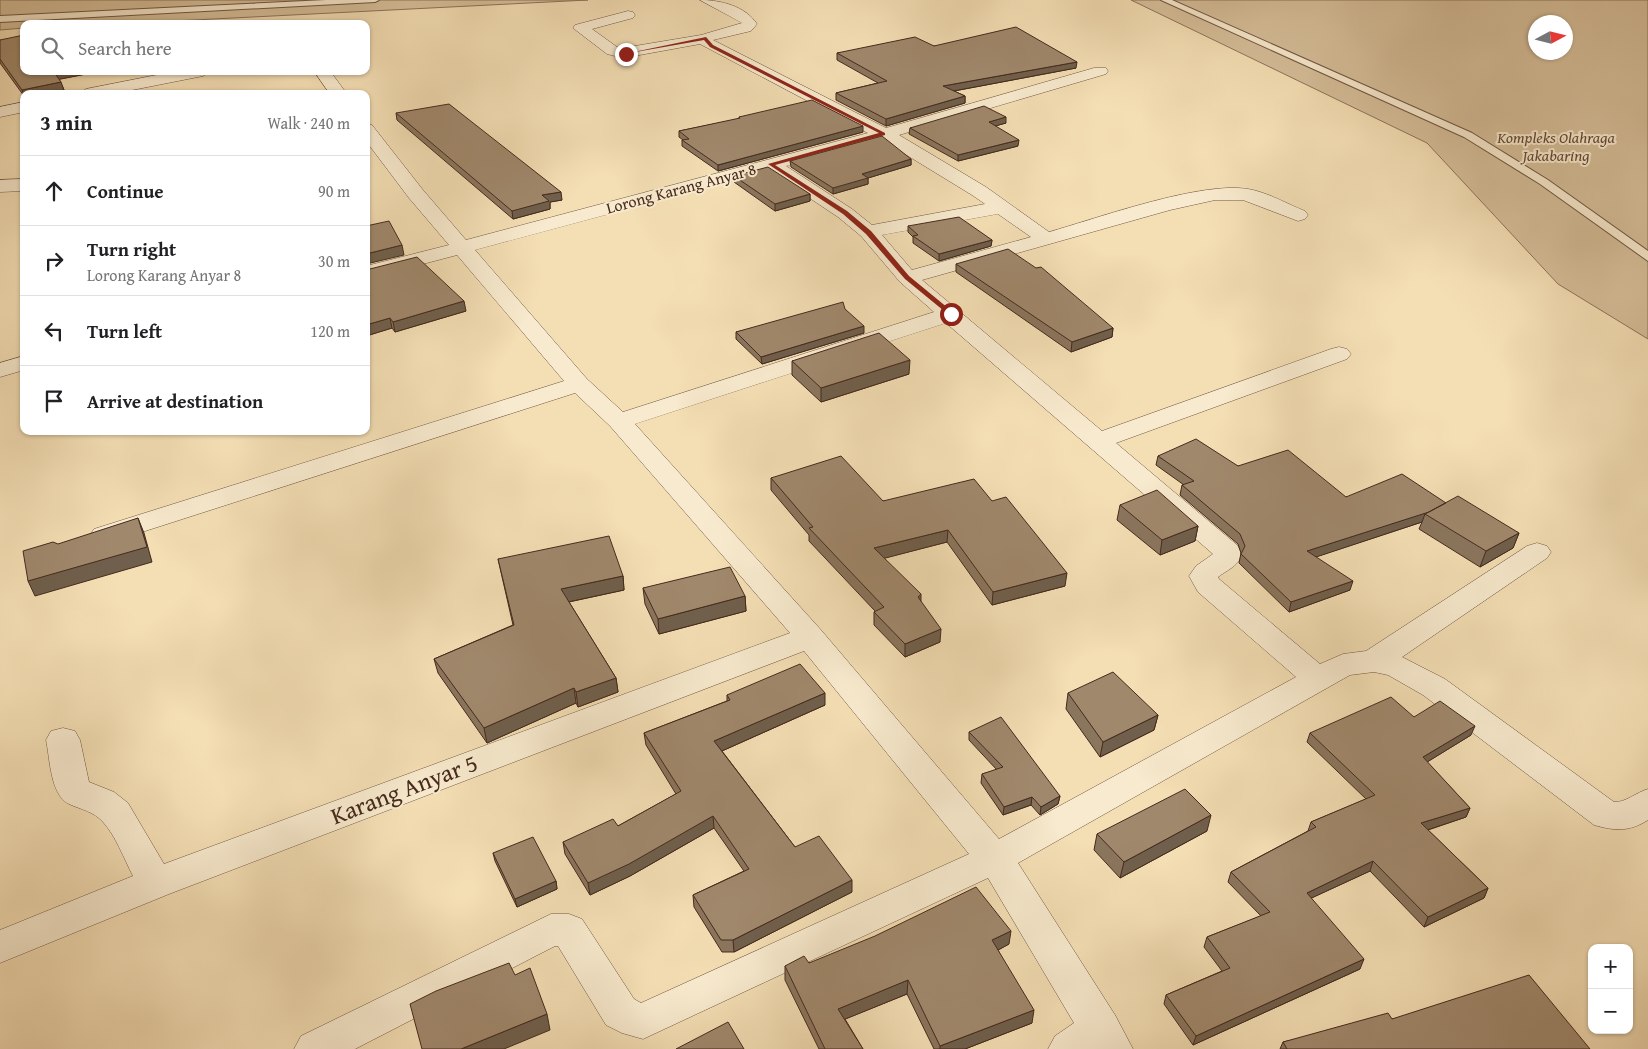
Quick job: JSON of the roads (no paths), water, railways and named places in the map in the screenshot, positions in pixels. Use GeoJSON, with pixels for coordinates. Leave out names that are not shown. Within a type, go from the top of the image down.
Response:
{"type":"FeatureCollection","features":[{"type":"Feature","properties":{"kind":"street"},"geometry":{"type":"LineString","coordinates":[[628,16],[580,28],[612,51],[623,54],[706,39],[746,28],[750,24],[746,18],[707,0]]}},
{"type":"Feature","properties":{"kind":"street"},"geometry":{"type":"LineString","coordinates":[[706,39],[712,46],[884,134],[1003,207],[1048,240]]}},
{"type":"Feature","properties":{"kind":"street","name":"Lorong Karang Anyar 8"},"geometry":{"type":"LineString","coordinates":[[370,272],[884,134],[1100,71]]}},
{"type":"Feature","properties":{"kind":"street"},"geometry":{"type":"LineString","coordinates":[[106,90],[183,75]]}},
{"type":"Feature","properties":{"kind":"street"},"geometry":{"type":"LineString","coordinates":[[325,75],[336,90]]}},
{"type":"Feature","properties":{"kind":"street"},"geometry":{"type":"LineString","coordinates":[[0,112],[20,108]]}},
{"type":"Feature","properties":{"kind":"street"},"geometry":{"type":"LineString","coordinates":[[370,140],[377,159],[416,194],[464,247],[579,384],[619,420],[810,637],[994,859],[1008,878],[1094,1042]]}},
{"type":"Feature","properties":{"kind":"street"},"geometry":{"type":"LineString","coordinates":[[771,164],[845,213],[868,232],[907,278],[1227,551],[1227,558],[1222,563],[1208,568],[1203,576],[1208,585],[1318,678]]}},
{"type":"Feature","properties":{"kind":"street"},"geometry":{"type":"LineString","coordinates":[[0,186],[20,185]]}},
{"type":"Feature","properties":{"kind":"street"},"geometry":{"type":"LineString","coordinates":[[907,278],[1048,240],[1166,205],[1215,194],[1246,194],[1298,215]]}},
{"type":"Feature","properties":{"kind":"street"},"geometry":{"type":"LineString","coordinates":[[868,232],[1003,207]]}},
{"type":"Feature","properties":{"kind":"street"},"geometry":{"type":"LineString","coordinates":[[619,420],[951,314]]}},
{"type":"Feature","properties":{"kind":"street"},"geometry":{"type":"LineString","coordinates":[[1099,441],[1339,354]]}},
{"type":"Feature","properties":{"kind":"street"},"geometry":{"type":"LineString","coordinates":[[0,370],[20,364]]}},
{"type":"Feature","properties":{"kind":"street"},"geometry":{"type":"LineString","coordinates":[[83,542],[579,384]]}},
{"type":"Feature","properties":{"kind":"street"},"geometry":{"type":"LineString","coordinates":[[1374,661],[1537,552]]}},
{"type":"Feature","properties":{"kind":"street","name":"Karang Anyar 5"},"geometry":{"type":"LineString","coordinates":[[0,947],[156,883],[810,637]]}},
{"type":"Feature","properties":{"kind":"street"},"geometry":{"type":"LineString","coordinates":[[315,1049],[551,930],[560,929],[569,930],[620,1012],[636,1020],[643,1021],[994,859],[1343,665],[1374,661],[1397,666],[1434,687],[1606,815],[1625,817],[1648,802]]}},
{"type":"Feature","properties":{"kind":"street"},"geometry":{"type":"LineString","coordinates":[[63,740],[73,788],[80,794],[102,801],[116,813],[156,883]]}},
{"type":"Feature","properties":{"kind":"lane"},"geometry":{"type":"LineString","coordinates":[[0,19],[376,0]]}},
{"type":"Feature","properties":{"kind":"lane"},"geometry":{"type":"LineString","coordinates":[[1165,0],[1468,135],[1544,182],[1648,257]]}},
{"type":"Feature","properties":{"kind":"park label","name":"Kompleks Olahraga Jakabaring"},"geometry":{"type":"Point","coordinates":[1556,146]}}]}
